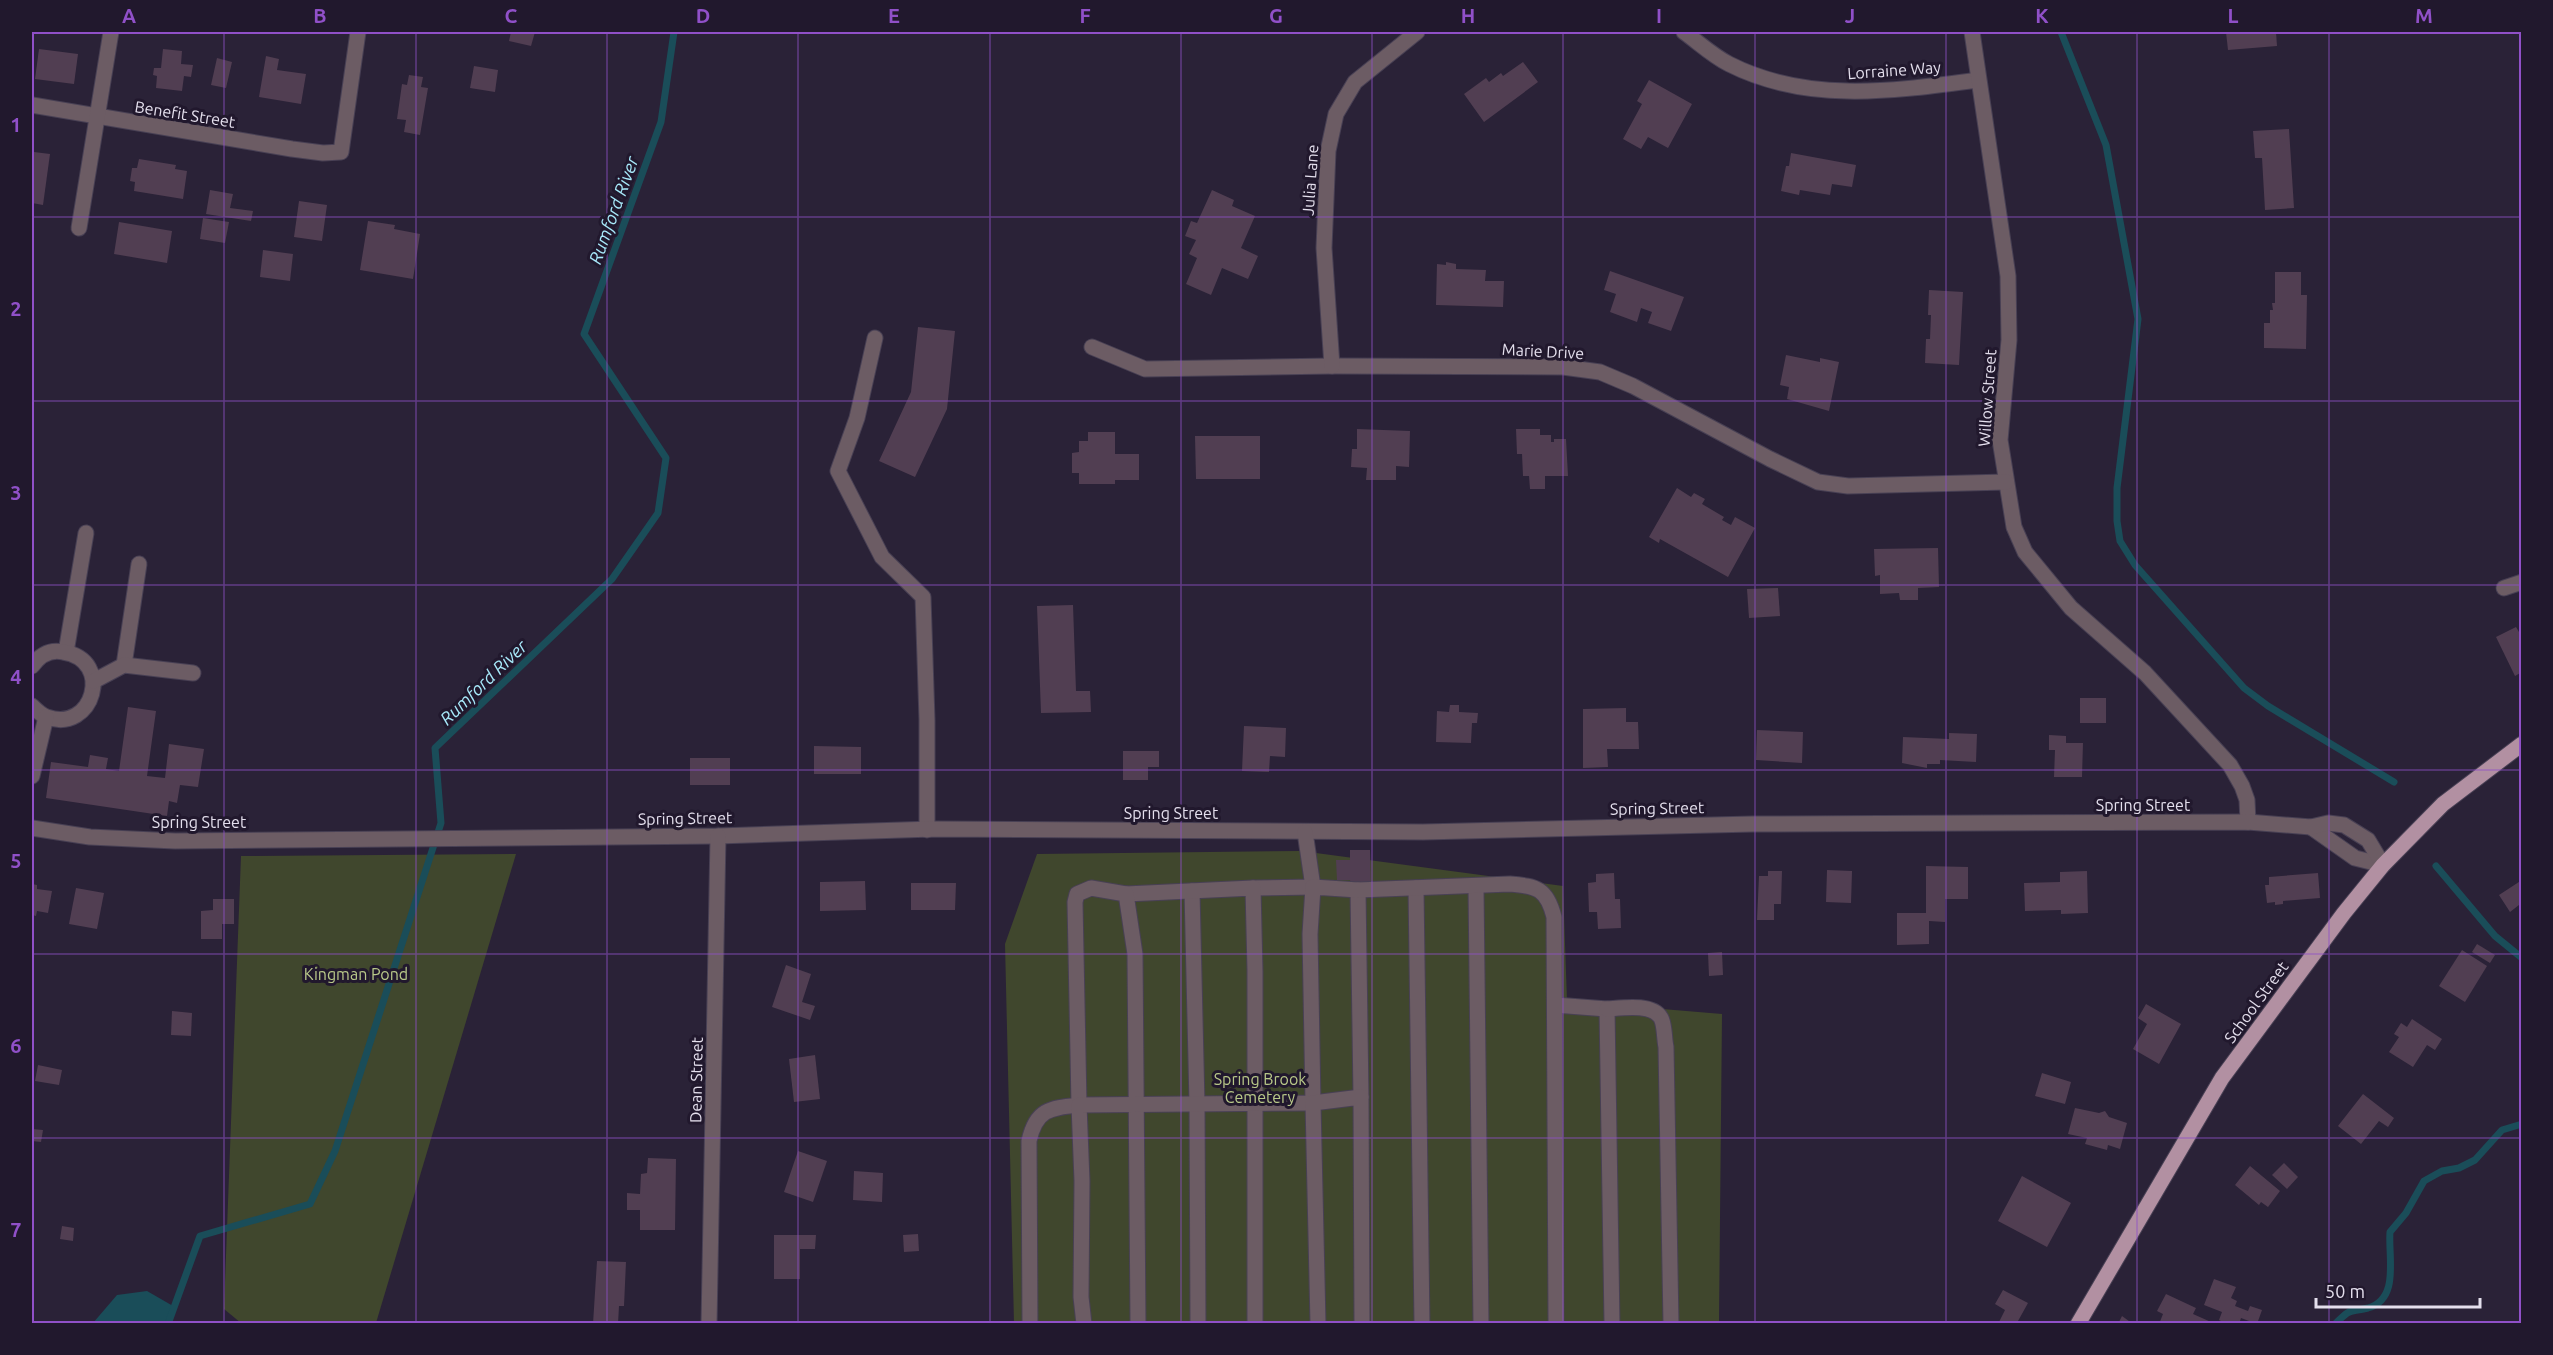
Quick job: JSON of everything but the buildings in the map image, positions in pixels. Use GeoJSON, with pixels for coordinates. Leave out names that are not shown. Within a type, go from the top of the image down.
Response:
{"type":"FeatureCollection","features":[{"type":"Feature","properties":{"kind":"main road","name":"School Street"},"geometry":{"type":"LineString","coordinates":[[2078,1323],[2222,1078],[2344,913],[2383,864],[2443,804],[2520,745]]}},
{"type":"Feature","properties":{"kind":"street"},"geometry":{"type":"LineString","coordinates":[[79,228],[111,32]]}},
{"type":"Feature","properties":{"kind":"street","name":"Benefit Street"},"geometry":{"type":"LineString","coordinates":[[32,105],[292,149],[341,152],[358,32]]}},
{"type":"Feature","properties":{"kind":"street","name":"Julia Lane"},"geometry":{"type":"LineString","coordinates":[[1332,366],[1324,248],[1329,151],[1336,114],[1355,82],[1417,32]]}},
{"type":"Feature","properties":{"kind":"street","name":"Lorraine Way"},"geometry":{"type":"LineString","coordinates":[[1684,32],[1728,64],[1794,88],[1863,93],[1978,80]]}},
{"type":"Feature","properties":{"kind":"street","name":"Willow Street"},"geometry":{"type":"LineString","coordinates":[[1972,32],[2008,276],[2009,340],[2000,440],[2014,526],[2025,552],[2071,608],[2145,673],[2229,765],[2242,786],[2247,800],[2248,822]]}},
{"type":"Feature","properties":{"kind":"street"},"geometry":{"type":"LineString","coordinates":[[875,338],[857,418],[838,471],[882,557],[923,597],[927,720],[927,830]]}},
{"type":"Feature","properties":{"kind":"street","name":"Marie Drive"},"geometry":{"type":"LineString","coordinates":[[1092,347],[1145,369],[1332,366],[1563,367],[1600,372],[1633,386],[1818,482],[1848,486],[2006,482]]}},
{"type":"Feature","properties":{"kind":"street"},"geometry":{"type":"LineString","coordinates":[[66,652],[86,533]]}},
{"type":"Feature","properties":{"kind":"street"},"geometry":{"type":"LineString","coordinates":[[124,665],[139,564]]}},
{"type":"Feature","properties":{"kind":"street"},"geometry":{"type":"LineString","coordinates":[[2504,588],[2522,582]]}},
{"type":"Feature","properties":{"kind":"street"},"geometry":{"type":"LineString","coordinates":[[32,666],[38,657],[55,650],[73,653],[88,664],[94,681],[92,699],[80,713],[64,720],[46,717],[32,706]]}},
{"type":"Feature","properties":{"kind":"street"},"geometry":{"type":"LineString","coordinates":[[94,681],[124,665],[193,673]]}},
{"type":"Feature","properties":{"kind":"street"},"geometry":{"type":"LineString","coordinates":[[32,776],[46,717]]}},
{"type":"Feature","properties":{"kind":"street","name":"Spring Street"},"geometry":{"type":"LineString","coordinates":[[32,828],[90,837],[175,841],[718,836],[927,830],[1423,832],[1753,824],[2248,822],[2312,826],[2328,823],[2344,825],[2368,840],[2383,864]]}},
{"type":"Feature","properties":{"kind":"street"},"geometry":{"type":"LineString","coordinates":[[2312,826],[2324,838],[2355,858],[2383,864]]}},
{"type":"Feature","properties":{"kind":"street"},"geometry":{"type":"LineString","coordinates":[[1305,832],[1313,887],[1310,934],[1318,1323]]}},
{"type":"Feature","properties":{"kind":"street","name":"Dean Street"},"geometry":{"type":"LineString","coordinates":[[709,1323],[718,836]]}},
{"type":"Feature","properties":{"kind":"street"},"geometry":{"type":"LineString","coordinates":[[1084,1323],[1081,1297],[1082,1181],[1075,902],[1077,894],[1091,888],[1126,894],[1253,888],[1313,887],[1358,890],[1529,886],[1540,890],[1550,900],[1554,917],[1556,1323]]}},
{"type":"Feature","properties":{"kind":"street"},"geometry":{"type":"LineString","coordinates":[[1476,887],[1481,1323]]}},
{"type":"Feature","properties":{"kind":"street"},"geometry":{"type":"LineString","coordinates":[[1253,888],[1255,1323]]}},
{"type":"Feature","properties":{"kind":"street"},"geometry":{"type":"LineString","coordinates":[[1416,888],[1422,1323]]}},
{"type":"Feature","properties":{"kind":"street"},"geometry":{"type":"LineString","coordinates":[[1358,890],[1362,1323]]}},
{"type":"Feature","properties":{"kind":"street"},"geometry":{"type":"LineString","coordinates":[[1192,891],[1197,1104],[1198,1323]]}},
{"type":"Feature","properties":{"kind":"street"},"geometry":{"type":"LineString","coordinates":[[1126,894],[1135,954],[1138,1323]]}},
{"type":"Feature","properties":{"kind":"street"},"geometry":{"type":"LineString","coordinates":[[1554,1005],[1642,1008],[1654,1011],[1661,1019],[1666,1047],[1671,1323]]}},
{"type":"Feature","properties":{"kind":"street"},"geometry":{"type":"LineString","coordinates":[[1607,1008],[1612,1323]]}},
{"type":"Feature","properties":{"kind":"street"},"geometry":{"type":"LineString","coordinates":[[1030,1323],[1029,1141],[1032,1127],[1040,1115],[1052,1108],[1079,1105],[1312,1103],[1361,1097]]}},
{"type":"Feature","properties":{"kind":"green space","name":"Spring Brook Cemetery"},"geometry":{"type":"Polygon","coordinates":[[[1301,851],[1563,886],[1567,1001],[1722,1014],[1719,1321],[1722,1323],[1014,1323],[1005,944],[1037,854],[1301,851]]]}},
{"type":"Feature","properties":{"kind":"green space","name":"Kingman Pond"},"geometry":{"type":"Polygon","coordinates":[[[516,854],[376,1323],[241,1323],[224,1309],[241,856],[516,854]]]}},
{"type":"Feature","properties":{"kind":"shaded area"},"geometry":{"type":"Polygon","coordinates":[[[147,1291],[173,1306],[173,1323],[93,1323],[117,1295],[147,1291]]]}},
{"type":"Feature","properties":{"kind":"waterway","name":"Rumford River"},"geometry":{"type":"LineString","coordinates":[[168,1324],[200,1236],[310,1204],[335,1151],[441,823],[435,748],[612,579],[658,513],[666,458],[584,334],[661,122],[674,32]]}},
{"type":"Feature","properties":{"kind":"waterway"},"geometry":{"type":"LineString","coordinates":[[2061,32],[2106,145],[2138,319],[2117,488],[2117,521],[2120,541],[2135,565],[2244,688],[2268,706],[2394,782]]}},
{"type":"Feature","properties":{"kind":"waterway"},"geometry":{"type":"LineString","coordinates":[[2436,866],[2495,936],[2522,958]]}},
{"type":"Feature","properties":{"kind":"waterway"},"geometry":{"type":"LineString","coordinates":[[2335,1324],[2348,1313],[2368,1308],[2385,1296],[2390,1276],[2390,1232],[2406,1213],[2424,1181],[2442,1171],[2459,1168],[2475,1160],[2502,1130],[2522,1124]]}}]}
